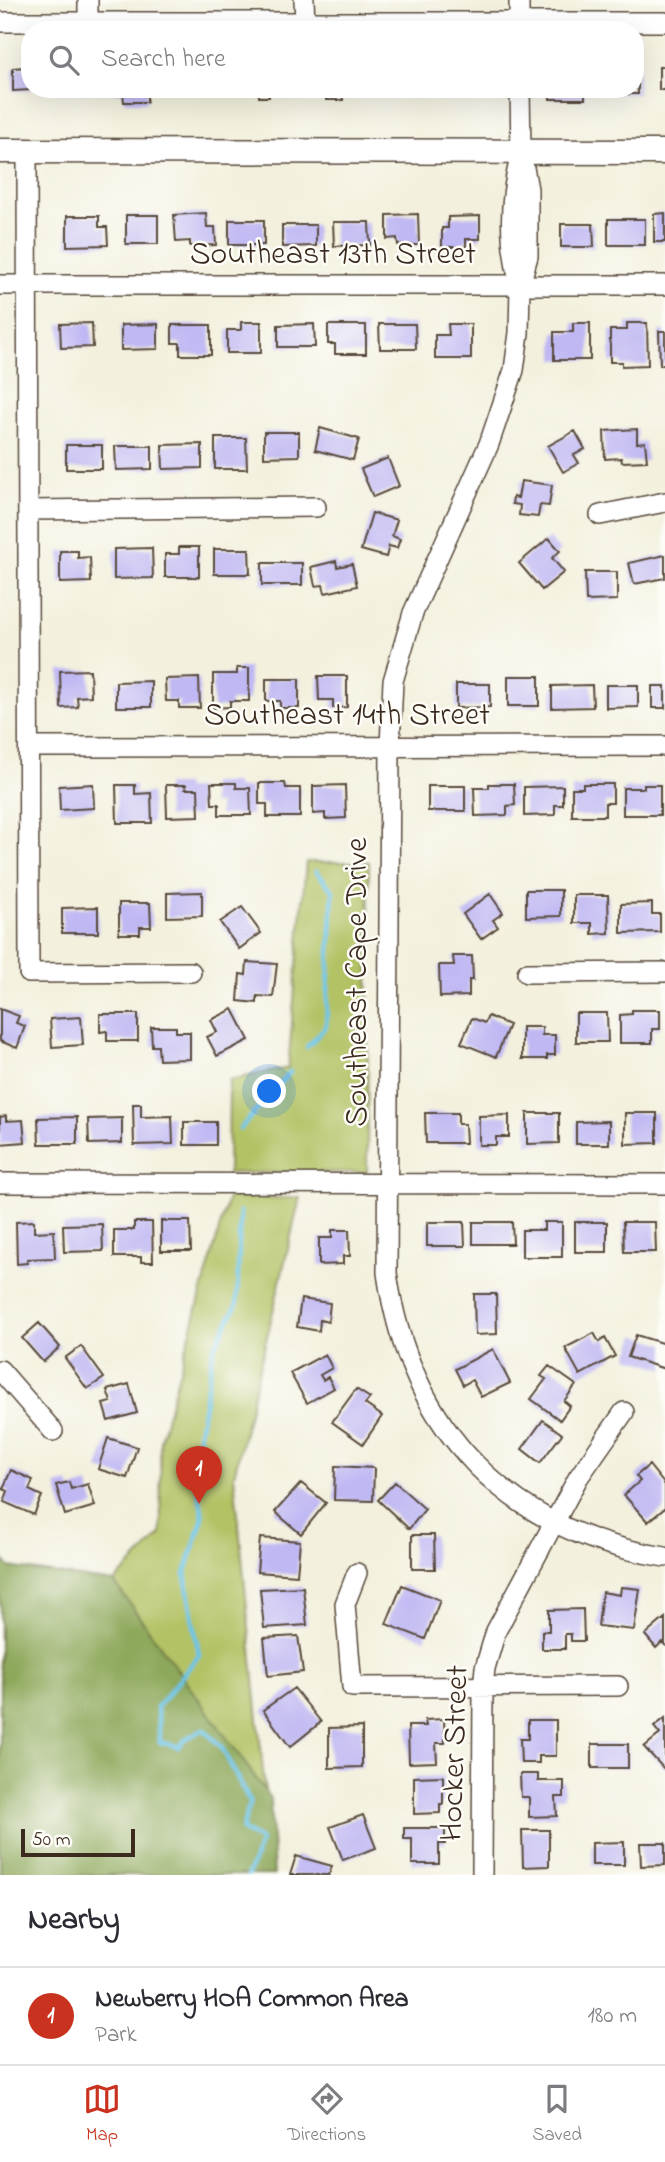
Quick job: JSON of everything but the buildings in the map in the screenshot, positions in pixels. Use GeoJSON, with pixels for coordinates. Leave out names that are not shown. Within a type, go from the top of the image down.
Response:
{"type":"FeatureCollection","features":[{"type":"Feature","properties":{"kind":"main road"},"geometry":{"type":"LineString","coordinates":[[0,151],[665,152]]}},
{"type":"Feature","properties":{"kind":"street"},"geometry":{"type":"LineString","coordinates":[[88,0],[88,21]]}},
{"type":"Feature","properties":{"kind":"street"},"geometry":{"type":"LineString","coordinates":[[304,0],[305,21]]}},
{"type":"Feature","properties":{"kind":"street"},"geometry":{"type":"LineString","coordinates":[[519,0],[519,21]]}},
{"type":"Feature","properties":{"kind":"street"},"geometry":{"type":"LineString","coordinates":[[0,22],[21,22]]}},
{"type":"Feature","properties":{"kind":"street"},"geometry":{"type":"LineString","coordinates":[[644,23],[665,22]]}},
{"type":"Feature","properties":{"kind":"street","name":"Southeast Cape Drive"},"geometry":{"type":"LineString","coordinates":[[520,98],[521,152],[512,190],[513,257],[520,285],[519,333],[514,370],[489,444],[413,613],[393,681],[390,746],[387,1253],[392,1303],[399,1335],[430,1404],[448,1432],[493,1481],[521,1503],[554,1523],[595,1541],[665,1557]]}},
{"type":"Feature","properties":{"kind":"street"},"geometry":{"type":"LineString","coordinates":[[27,151],[29,972],[191,972]]}},
{"type":"Feature","properties":{"kind":"street","name":"Southeast 13th Street"},"geometry":{"type":"LineString","coordinates":[[0,285],[665,285]]}},
{"type":"Feature","properties":{"kind":"street"},"geometry":{"type":"LineString","coordinates":[[600,515],[665,502]]}},
{"type":"Feature","properties":{"kind":"street"},"geometry":{"type":"LineString","coordinates":[[29,510],[316,507]]}},
{"type":"Feature","properties":{"kind":"street","name":"Southeast 14th Street"},"geometry":{"type":"LineString","coordinates":[[29,747],[665,746]]}},
{"type":"Feature","properties":{"kind":"street"},"geometry":{"type":"LineString","coordinates":[[527,973],[665,972]]}},
{"type":"Feature","properties":{"kind":"street"},"geometry":{"type":"LineString","coordinates":[[0,1183],[665,1184]]}},
{"type":"Feature","properties":{"kind":"street"},"geometry":{"type":"LineString","coordinates":[[0,1370],[52,1431]]}},
{"type":"Feature","properties":{"kind":"street","name":"Hocker Street"},"geometry":{"type":"LineString","coordinates":[[482,1875],[483,1687],[485,1668],[496,1631],[578,1478],[624,1412]]}},
{"type":"Feature","properties":{"kind":"street"},"geometry":{"type":"LineString","coordinates":[[357,1573],[345,1604],[352,1686],[618,1686]]}},
{"type":"Feature","properties":{"kind":"green space"},"geometry":{"type":"Polygon","coordinates":[[[306,862],[369,862],[367,1172],[228,1173],[229,1080],[288,1068],[306,862]]]}},
{"type":"Feature","properties":{"kind":"green space"},"geometry":{"type":"Polygon","coordinates":[[[228,1198],[300,1198],[234,1475],[265,1791],[114,1582],[161,1534],[160,1441],[228,1198]]]}},
{"type":"Feature","properties":{"kind":"green space"},"geometry":{"type":"Polygon","coordinates":[[[0,1555],[9,1567],[114,1582],[270,1798],[274,1875],[0,1875],[0,1555]]]}},
{"type":"Feature","properties":{"kind":"waterway"},"geometry":{"type":"LineString","coordinates":[[307,1047],[326,1026],[333,891],[316,871]]}},
{"type":"Feature","properties":{"kind":"waterway"},"geometry":{"type":"LineString","coordinates":[[240,1129],[290,1072]]}},
{"type":"Feature","properties":{"kind":"waterway"},"geometry":{"type":"LineString","coordinates":[[240,1212],[237,1304],[214,1348],[198,1438],[196,1478],[203,1517],[185,1574],[199,1655],[157,1707],[160,1742],[179,1747],[187,1738],[203,1729],[221,1746],[250,1802],[242,1830],[261,1841],[248,1875]]}},
{"type":"Feature","properties":{"kind":"place","name":"Newberry HOA Common Area"},"geometry":{"type":"Point","coordinates":[199,1504]}}]}
